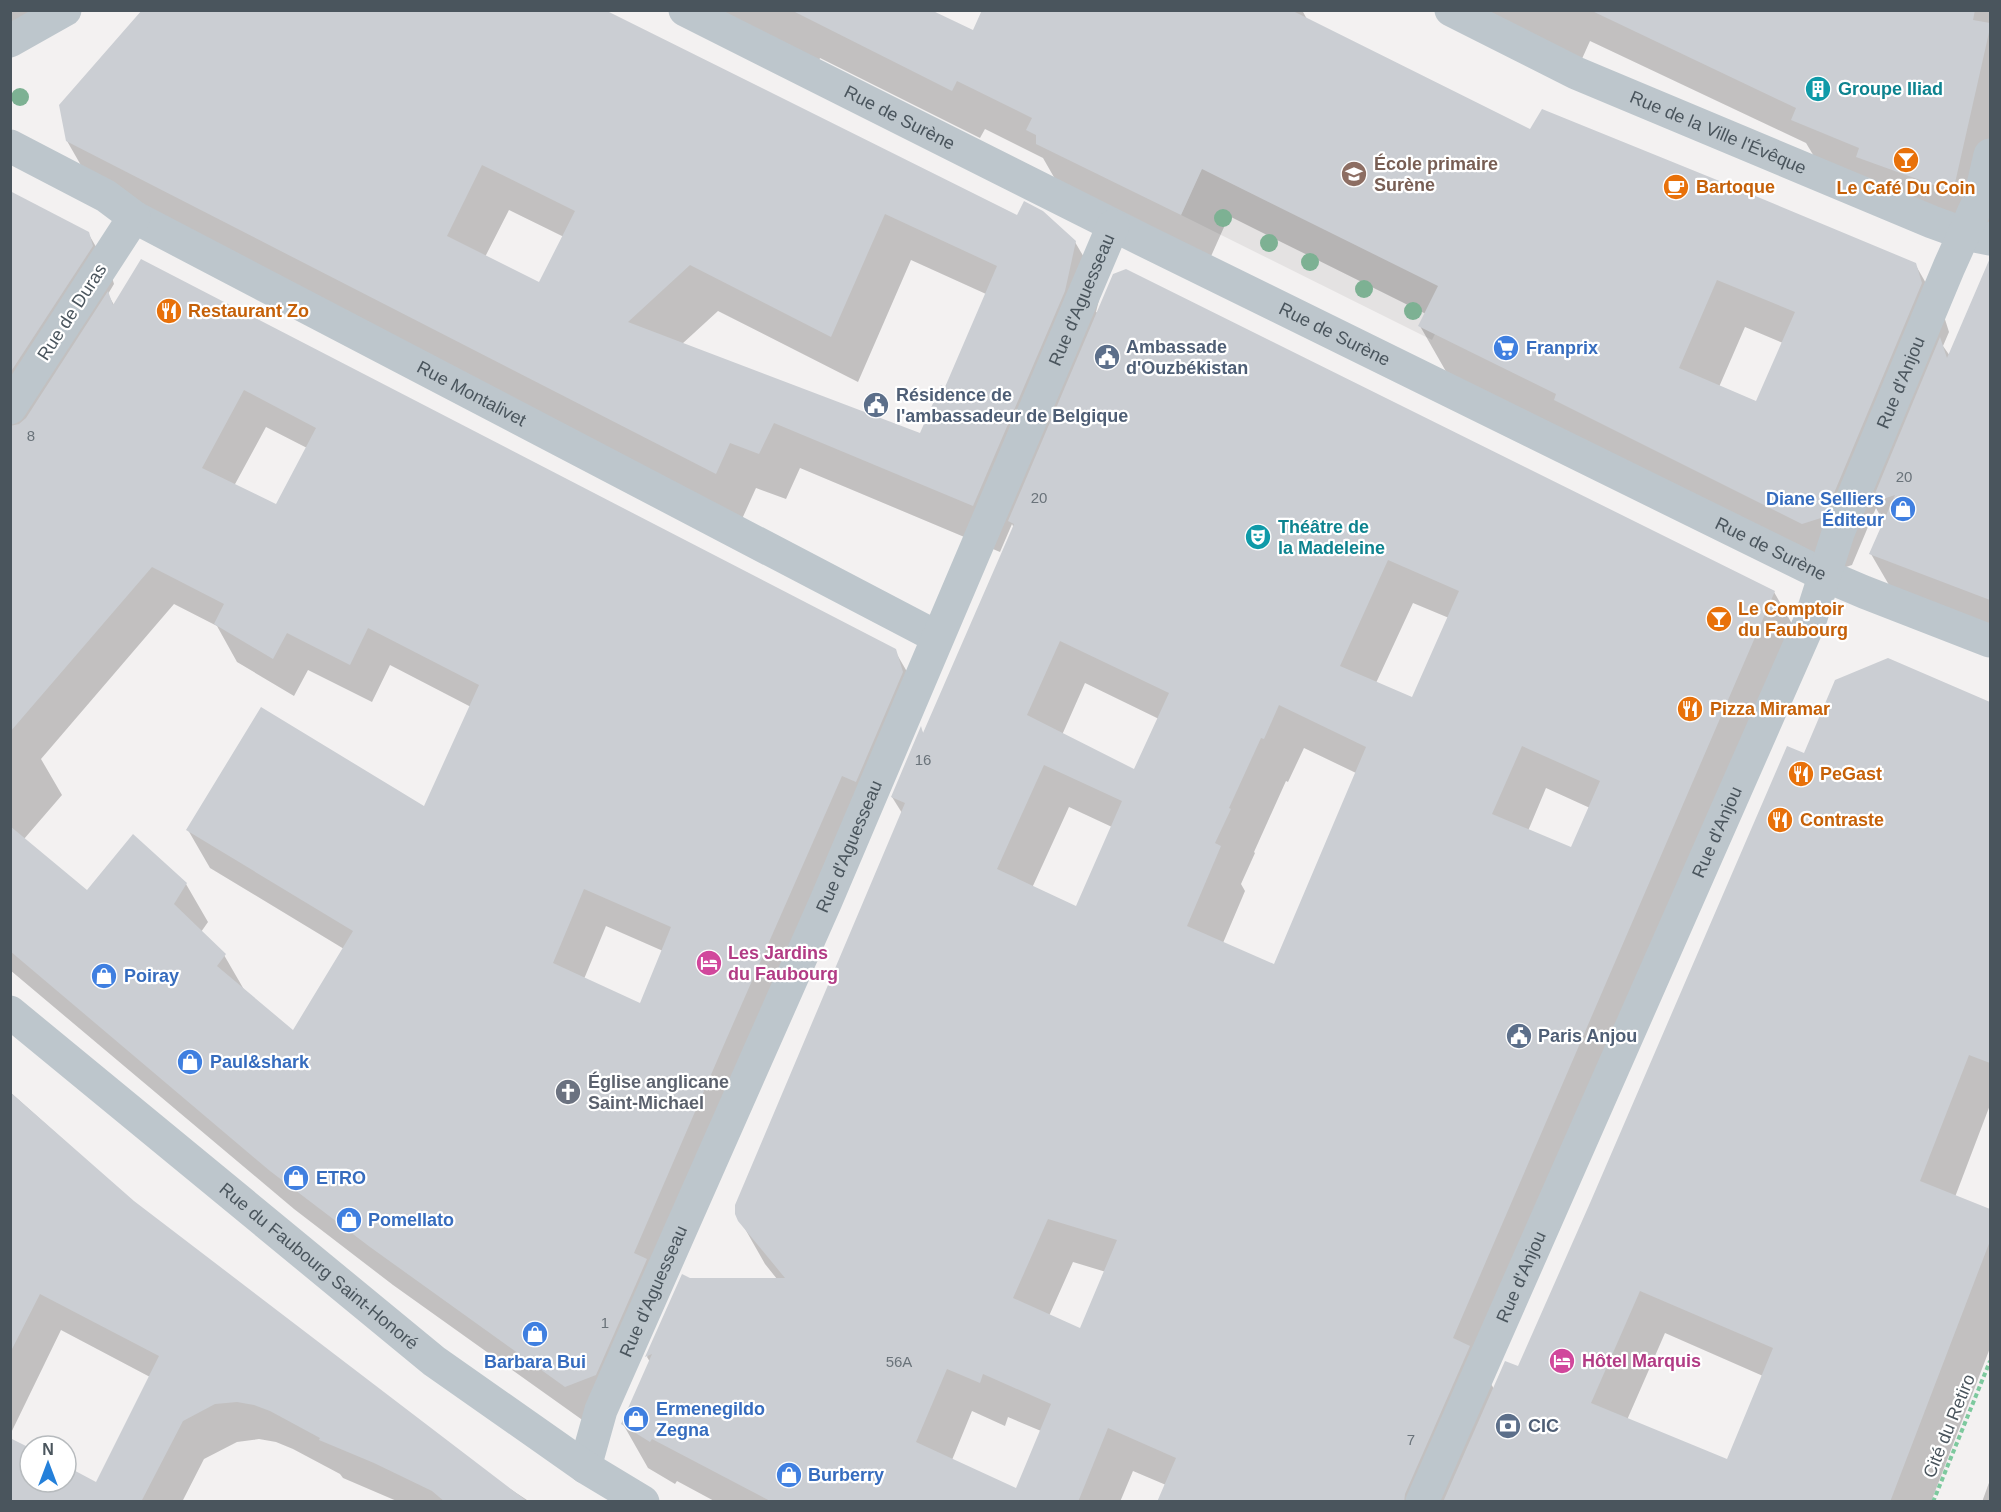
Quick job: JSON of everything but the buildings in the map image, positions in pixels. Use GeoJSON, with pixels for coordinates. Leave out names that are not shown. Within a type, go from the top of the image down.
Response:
{"type":"FeatureCollection","features":[{"type":"Feature","properties":{"kind":"street"},"geometry":{"type":"LineString","coordinates":[[10,41],[66,10]]}},
{"type":"Feature","properties":{"kind":"street","name":"Rue de Surène"},"geometry":{"type":"LineString","coordinates":[[685,10],[1113,226],[1824,575],[1990,641]]}},
{"type":"Feature","properties":{"kind":"street","name":"Rue de la Ville l'Évêque"},"geometry":{"type":"LineString","coordinates":[[1450,10],[1576,72],[1932,222],[1978,236]]}},
{"type":"Feature","properties":{"kind":"street","name":"Rue Montalivet"},"geometry":{"type":"LineString","coordinates":[[10,146],[106,196],[134,217],[937,637]]}},
{"type":"Feature","properties":{"kind":"street","name":"Rue d'Anjou"},"geometry":{"type":"LineString","coordinates":[[1422,1502],[1810,621],[1838,533],[1949,267],[1978,236],[1980,198],[1990,155]]}},
{"type":"Feature","properties":{"kind":"street","name":"Rue de Duras"},"geometry":{"type":"LineString","coordinates":[[10,408],[134,217]]}},
{"type":"Feature","properties":{"kind":"street","name":"Rue d'Aguesseau"},"geometry":{"type":"LineString","coordinates":[[585,1467],[601,1410],[821,912],[1113,226]]}},
{"type":"Feature","properties":{"kind":"street","name":"Rue du Faubourg Saint-Honoré"},"geometry":{"type":"LineString","coordinates":[[10,1012],[434,1361],[585,1467],[643,1502]]}},
{"type":"Feature","properties":{"kind":"path","name":"Cité du Retiro"},"geometry":{"type":"LineString","coordinates":[[1933,1502],[1990,1361]]}},
{"type":"Feature","properties":{"kind":"shaded area"},"geometry":{"type":"Polygon","coordinates":[[[1205,161],[1457,290],[1432,340],[1181,215],[1205,161]]]}},
{"type":"Feature","properties":{"kind":"place","name":"Groupe Iliad"},"geometry":{"type":"Point","coordinates":[1818,89]}},
{"type":"Feature","properties":{"kind":"place","name":"Le Café Du Coin"},"geometry":{"type":"Point","coordinates":[1906,160]}},
{"type":"Feature","properties":{"kind":"place","name":"École primaire Surène"},"geometry":{"type":"Point","coordinates":[1354,174]}},
{"type":"Feature","properties":{"kind":"place","name":"Bartoque"},"geometry":{"type":"Point","coordinates":[1676,187]}},
{"type":"Feature","properties":{"kind":"place","name":"Restaurant Zo"},"geometry":{"type":"Point","coordinates":[169,311]}},
{"type":"Feature","properties":{"kind":"place","name":"Franprix"},"geometry":{"type":"Point","coordinates":[1506,348]}},
{"type":"Feature","properties":{"kind":"place","name":"Ambassade d'Ouzbékistan"},"geometry":{"type":"Point","coordinates":[1107,357]}},
{"type":"Feature","properties":{"kind":"place","name":"Résidence de l'ambassadeur de Belgique"},"geometry":{"type":"Point","coordinates":[876,405]}},
{"type":"Feature","properties":{"kind":"place","name":"Diane Selliers Éditeur"},"geometry":{"type":"Point","coordinates":[1903,509]}},
{"type":"Feature","properties":{"kind":"place","name":"Théâtre de la Madeleine"},"geometry":{"type":"Point","coordinates":[1258,537]}},
{"type":"Feature","properties":{"kind":"place","name":"Le Comptoir du Faubourg"},"geometry":{"type":"Point","coordinates":[1719,619]}},
{"type":"Feature","properties":{"kind":"place","name":"Pizza Miramar"},"geometry":{"type":"Point","coordinates":[1690,709]}},
{"type":"Feature","properties":{"kind":"place","name":"PeGast"},"geometry":{"type":"Point","coordinates":[1801,774]}},
{"type":"Feature","properties":{"kind":"place","name":"Contraste"},"geometry":{"type":"Point","coordinates":[1780,820]}},
{"type":"Feature","properties":{"kind":"place","name":"Les Jardins du Faubourg"},"geometry":{"type":"Point","coordinates":[709,963]}},
{"type":"Feature","properties":{"kind":"place","name":"Poiray"},"geometry":{"type":"Point","coordinates":[104,976]}},
{"type":"Feature","properties":{"kind":"place","name":"Paris Anjou"},"geometry":{"type":"Point","coordinates":[1519,1036]}},
{"type":"Feature","properties":{"kind":"place","name":"Paul&shark"},"geometry":{"type":"Point","coordinates":[190,1062]}},
{"type":"Feature","properties":{"kind":"place","name":"Église anglicane Saint-Michael"},"geometry":{"type":"Point","coordinates":[568,1092]}},
{"type":"Feature","properties":{"kind":"place","name":"ETRO"},"geometry":{"type":"Point","coordinates":[296,1178]}},
{"type":"Feature","properties":{"kind":"place","name":"Pomellato"},"geometry":{"type":"Point","coordinates":[349,1220]}},
{"type":"Feature","properties":{"kind":"place","name":"Barbara Bui"},"geometry":{"type":"Point","coordinates":[535,1334]}},
{"type":"Feature","properties":{"kind":"place","name":"Hôtel Marquis"},"geometry":{"type":"Point","coordinates":[1562,1361]}},
{"type":"Feature","properties":{"kind":"place","name":"Ermenegildo Zegna"},"geometry":{"type":"Point","coordinates":[636,1419]}},
{"type":"Feature","properties":{"kind":"place","name":"CIC"},"geometry":{"type":"Point","coordinates":[1508,1426]}},
{"type":"Feature","properties":{"kind":"place","name":"Burberry"},"geometry":{"type":"Point","coordinates":[789,1475]}}]}
